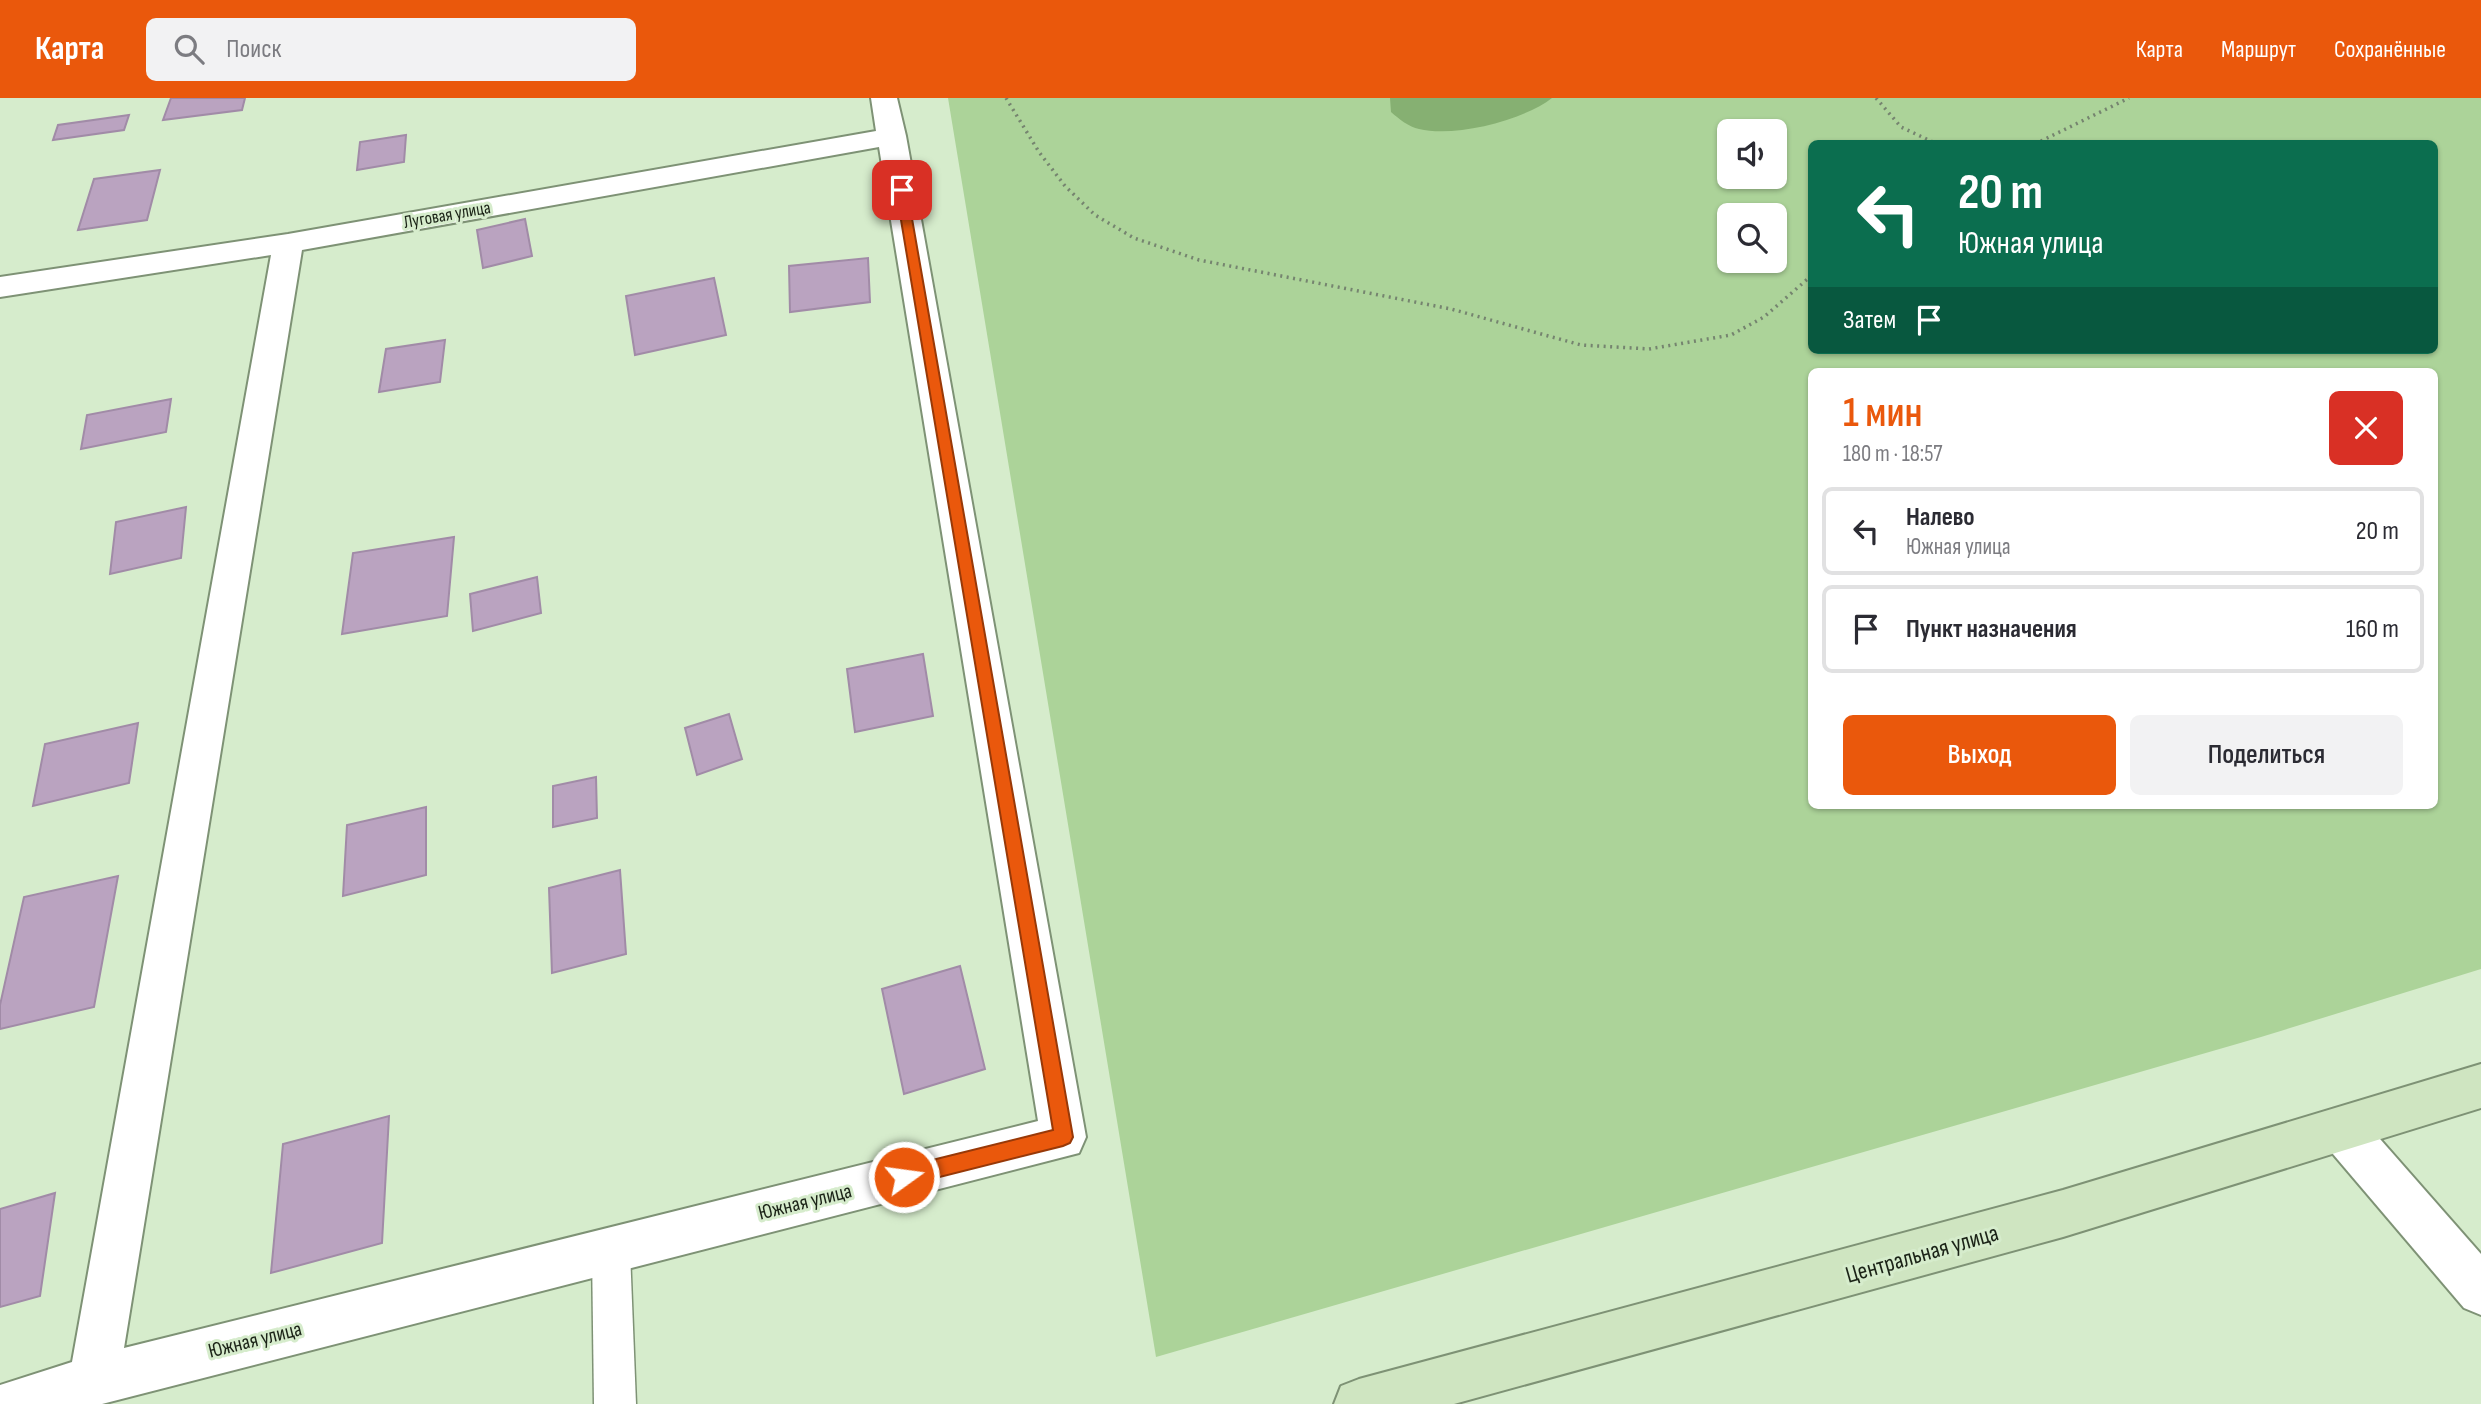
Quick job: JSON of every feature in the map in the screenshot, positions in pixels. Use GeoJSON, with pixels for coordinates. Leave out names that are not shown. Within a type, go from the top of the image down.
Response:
{"type":"FeatureCollection","features":[{"type":"Feature","properties":{"kind":"main road","name":"Центральная улица"},"geometry":{"type":"LineString","coordinates":[[1359,1404],[1932,1252],[2343,1131],[2481,1086]]}},
{"type":"Feature","properties":{"kind":"street","name":"Луговая улица"},"geometry":{"type":"LineString","coordinates":[[0,287],[288,243],[888,117]]}},
{"type":"Feature","properties":{"kind":"street","name":"Южная улица"},"geometry":{"type":"LineString","coordinates":[[16,1404],[94,1381],[1063,1137],[888,117]]}},
{"type":"Feature","properties":{"kind":"street"},"geometry":{"type":"LineString","coordinates":[[94,1381],[288,243]]}},
{"type":"Feature","properties":{"kind":"street"},"geometry":{"type":"LineString","coordinates":[[2343,1131],[2481,1291]]}},
{"type":"Feature","properties":{"kind":"lane"},"geometry":{"type":"LineString","coordinates":[[611,1251],[615,1404]]}},
{"type":"Feature","properties":{"kind":"path"},"geometry":{"type":"LineString","coordinates":[[1006,98],[1031,141],[1073,197],[1112,226],[1160,251],[1213,264],[1455,309],[1599,348],[1633,349],[1734,334],[1767,317],[1808,278]]}},
{"type":"Feature","properties":{"kind":"path"},"geometry":{"type":"LineString","coordinates":[[1876,98],[1892,122],[1911,135],[1925,140]]}},
{"type":"Feature","properties":{"kind":"path"},"geometry":{"type":"LineString","coordinates":[[2043,140],[2129,98]]}},
{"type":"Feature","properties":{"kind":"shaded area"},"geometry":{"type":"Polygon","coordinates":[[[948,98],[2481,98],[2481,969],[2261,1037],[1156,1357],[948,98]]]}},
{"type":"Feature","properties":{"kind":"shaded area"},"geometry":{"type":"Polygon","coordinates":[[[1390,98],[1552,98],[1507,120],[1470,129],[1434,131],[1415,128],[1401,120],[1391,112],[1390,98]]]}},
{"type":"Feature","properties":{"kind":"building"},"geometry":{"type":"Polygon","coordinates":[[[171,98],[245,98],[242,110],[163,120],[171,98]]]}},
{"type":"Feature","properties":{"kind":"building"},"geometry":{"type":"Polygon","coordinates":[[[129,115],[124,130],[53,140],[58,125],[129,115]]]}},
{"type":"Feature","properties":{"kind":"building"},"geometry":{"type":"Polygon","coordinates":[[[406,135],[404,162],[357,170],[360,142],[406,135]]]}},
{"type":"Feature","properties":{"kind":"building"},"geometry":{"type":"Polygon","coordinates":[[[160,170],[147,220],[78,230],[94,179],[160,170]]]}},
{"type":"Feature","properties":{"kind":"building"},"geometry":{"type":"Polygon","coordinates":[[[525,219],[532,256],[483,268],[477,230],[525,219]]]}},
{"type":"Feature","properties":{"kind":"building"},"geometry":{"type":"Polygon","coordinates":[[[868,258],[870,302],[790,312],[789,266],[868,258]]]}},
{"type":"Feature","properties":{"kind":"building"},"geometry":{"type":"Polygon","coordinates":[[[714,278],[726,335],[635,355],[626,296],[714,278]]]}},
{"type":"Feature","properties":{"kind":"building"},"geometry":{"type":"Polygon","coordinates":[[[445,340],[440,382],[379,392],[386,349],[445,340]]]}},
{"type":"Feature","properties":{"kind":"building"},"geometry":{"type":"Polygon","coordinates":[[[171,399],[166,432],[81,449],[87,415],[171,399]]]}},
{"type":"Feature","properties":{"kind":"building"},"geometry":{"type":"Polygon","coordinates":[[[186,507],[181,558],[110,574],[116,522],[186,507]]]}},
{"type":"Feature","properties":{"kind":"building"},"geometry":{"type":"Polygon","coordinates":[[[454,537],[447,616],[342,634],[353,553],[454,537]]]}},
{"type":"Feature","properties":{"kind":"building"},"geometry":{"type":"Polygon","coordinates":[[[537,577],[541,613],[473,631],[470,594],[537,577]]]}},
{"type":"Feature","properties":{"kind":"building"},"geometry":{"type":"Polygon","coordinates":[[[923,654],[933,716],[855,732],[847,669],[923,654]]]}},
{"type":"Feature","properties":{"kind":"building"},"geometry":{"type":"Polygon","coordinates":[[[729,714],[742,759],[697,775],[685,728],[729,714]]]}},
{"type":"Feature","properties":{"kind":"building"},"geometry":{"type":"Polygon","coordinates":[[[138,723],[129,783],[33,806],[45,744],[138,723]]]}},
{"type":"Feature","properties":{"kind":"building"},"geometry":{"type":"Polygon","coordinates":[[[596,777],[597,818],[553,827],[553,786],[596,777]]]}},
{"type":"Feature","properties":{"kind":"building"},"geometry":{"type":"Polygon","coordinates":[[[426,807],[426,875],[343,896],[347,825],[426,807]]]}},
{"type":"Feature","properties":{"kind":"building"},"geometry":{"type":"Polygon","coordinates":[[[620,870],[626,954],[552,973],[549,888],[620,870]]]}},
{"type":"Feature","properties":{"kind":"building"},"geometry":{"type":"Polygon","coordinates":[[[118,876],[94,1007],[0,1029],[0,1005],[24,897],[118,876]]]}},
{"type":"Feature","properties":{"kind":"building"},"geometry":{"type":"Polygon","coordinates":[[[960,966],[985,1069],[904,1094],[882,989],[960,966]]]}},
{"type":"Feature","properties":{"kind":"building"},"geometry":{"type":"Polygon","coordinates":[[[389,1116],[382,1243],[271,1273],[283,1144],[389,1116]]]}},
{"type":"Feature","properties":{"kind":"building"},"geometry":{"type":"Polygon","coordinates":[[[55,1193],[40,1296],[0,1307],[0,1209],[55,1193]]]}},
{"type":"Feature","properties":{"kind":"route"},"geometry":{"type":"LineString","coordinates":[[902,190],[1063,1137],[904,1177]]}}]}
